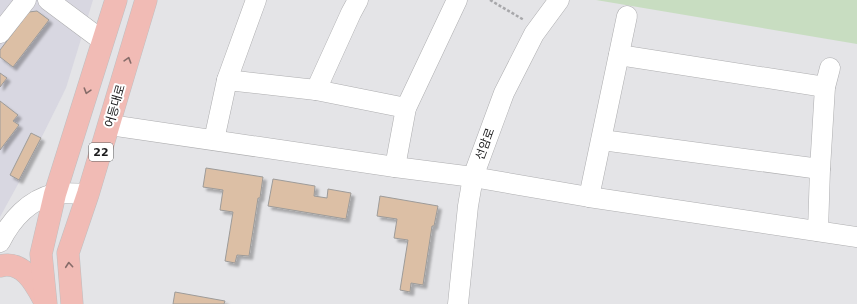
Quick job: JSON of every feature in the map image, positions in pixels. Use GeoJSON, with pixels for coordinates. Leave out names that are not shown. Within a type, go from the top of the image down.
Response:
{"type":"FeatureCollection","features":[{"type":"Feature","properties":{"kind":"main road","name":"22"},"geometry":{"type":"LineString","coordinates":[[46,303],[41,254],[55,194],[116,0]]}},
{"type":"Feature","properties":{"kind":"main road","name":"어등대로"},"geometry":{"type":"LineString","coordinates":[[72,304],[68,253],[110,124],[146,0]]}},
{"type":"Feature","properties":{"kind":"main road"},"geometry":{"type":"LineString","coordinates":[[0,266],[20,268],[32,279],[46,303]]}},
{"type":"Feature","properties":{"kind":"street"},"geometry":{"type":"LineString","coordinates":[[0,33],[26,0]]}},
{"type":"Feature","properties":{"kind":"street"},"geometry":{"type":"LineString","coordinates":[[48,0],[103,41]]}},
{"type":"Feature","properties":{"kind":"street"},"geometry":{"type":"LineString","coordinates":[[214,140],[227,80],[256,0]]}},
{"type":"Feature","properties":{"kind":"street"},"geometry":{"type":"LineString","coordinates":[[316,90],[358,0]]}},
{"type":"Feature","properties":{"kind":"street"},"geometry":{"type":"LineString","coordinates":[[395,167],[406,108],[457,0]]}},
{"type":"Feature","properties":{"kind":"street","name":"선암로"},"geometry":{"type":"LineString","coordinates":[[458,304],[468,206],[474,177],[504,93],[534,34],[559,0]]}},
{"type":"Feature","properties":{"kind":"street"},"geometry":{"type":"LineString","coordinates":[[589,197],[627,16]]}},
{"type":"Feature","properties":{"kind":"street"},"geometry":{"type":"LineString","coordinates":[[619,55],[828,78],[820,169],[818,231]]}},
{"type":"Feature","properties":{"kind":"street"},"geometry":{"type":"LineString","coordinates":[[227,80],[316,90],[406,108]]}},
{"type":"Feature","properties":{"kind":"street"},"geometry":{"type":"LineString","coordinates":[[110,124],[395,167],[474,177],[589,197],[857,237]]}},
{"type":"Feature","properties":{"kind":"street"},"geometry":{"type":"LineString","coordinates":[[602,140],[820,169]]}},
{"type":"Feature","properties":{"kind":"street"},"geometry":{"type":"LineString","coordinates":[[0,242],[6,230],[34,201],[55,194],[88,194]]}},
{"type":"Feature","properties":{"kind":"path"},"geometry":{"type":"LineString","coordinates":[[490,0],[538,28]]}},
{"type":"Feature","properties":{"kind":"shaded area"},"geometry":{"type":"Polygon","coordinates":[[[0,0],[93,0],[66,88],[23,175],[0,217],[0,0]]]}},
{"type":"Feature","properties":{"kind":"green space"},"geometry":{"type":"Polygon","coordinates":[[[596,0],[857,0],[857,44],[596,0]]]}},
{"type":"Feature","properties":{"kind":"building"},"geometry":{"type":"Polygon","coordinates":[[[37,11],[49,20],[13,67],[0,57],[0,50],[29,12],[37,11]]]}},
{"type":"Feature","properties":{"kind":"building"},"geometry":{"type":"Polygon","coordinates":[[[0,73],[7,78],[0,87],[0,73]]]}},
{"type":"Feature","properties":{"kind":"building"},"geometry":{"type":"Polygon","coordinates":[[[0,101],[18,115],[13,121],[19,125],[0,150],[0,101]]]}},
{"type":"Feature","properties":{"kind":"building"},"geometry":{"type":"Polygon","coordinates":[[[31,133],[41,138],[19,180],[10,175],[31,133]]]}},
{"type":"Feature","properties":{"kind":"building"},"geometry":{"type":"Polygon","coordinates":[[[206,168],[263,177],[260,198],[258,198],[249,256],[237,255],[235,263],[225,261],[233,212],[220,210],[223,190],[203,187],[206,168]]]}},
{"type":"Feature","properties":{"kind":"building"},"geometry":{"type":"Polygon","coordinates":[[[273,179],[315,186],[314,196],[327,198],[328,189],[351,193],[346,219],[268,206],[273,179]]]}},
{"type":"Feature","properties":{"kind":"building"},"geometry":{"type":"Polygon","coordinates":[[[380,196],[438,206],[434,226],[432,226],[423,285],[411,283],[410,292],[400,290],[408,240],[394,238],[397,219],[377,216],[380,196]]]}},
{"type":"Feature","properties":{"kind":"building"},"geometry":{"type":"Polygon","coordinates":[[[175,292],[225,301],[224,304],[173,304],[175,292]]]}}]}
